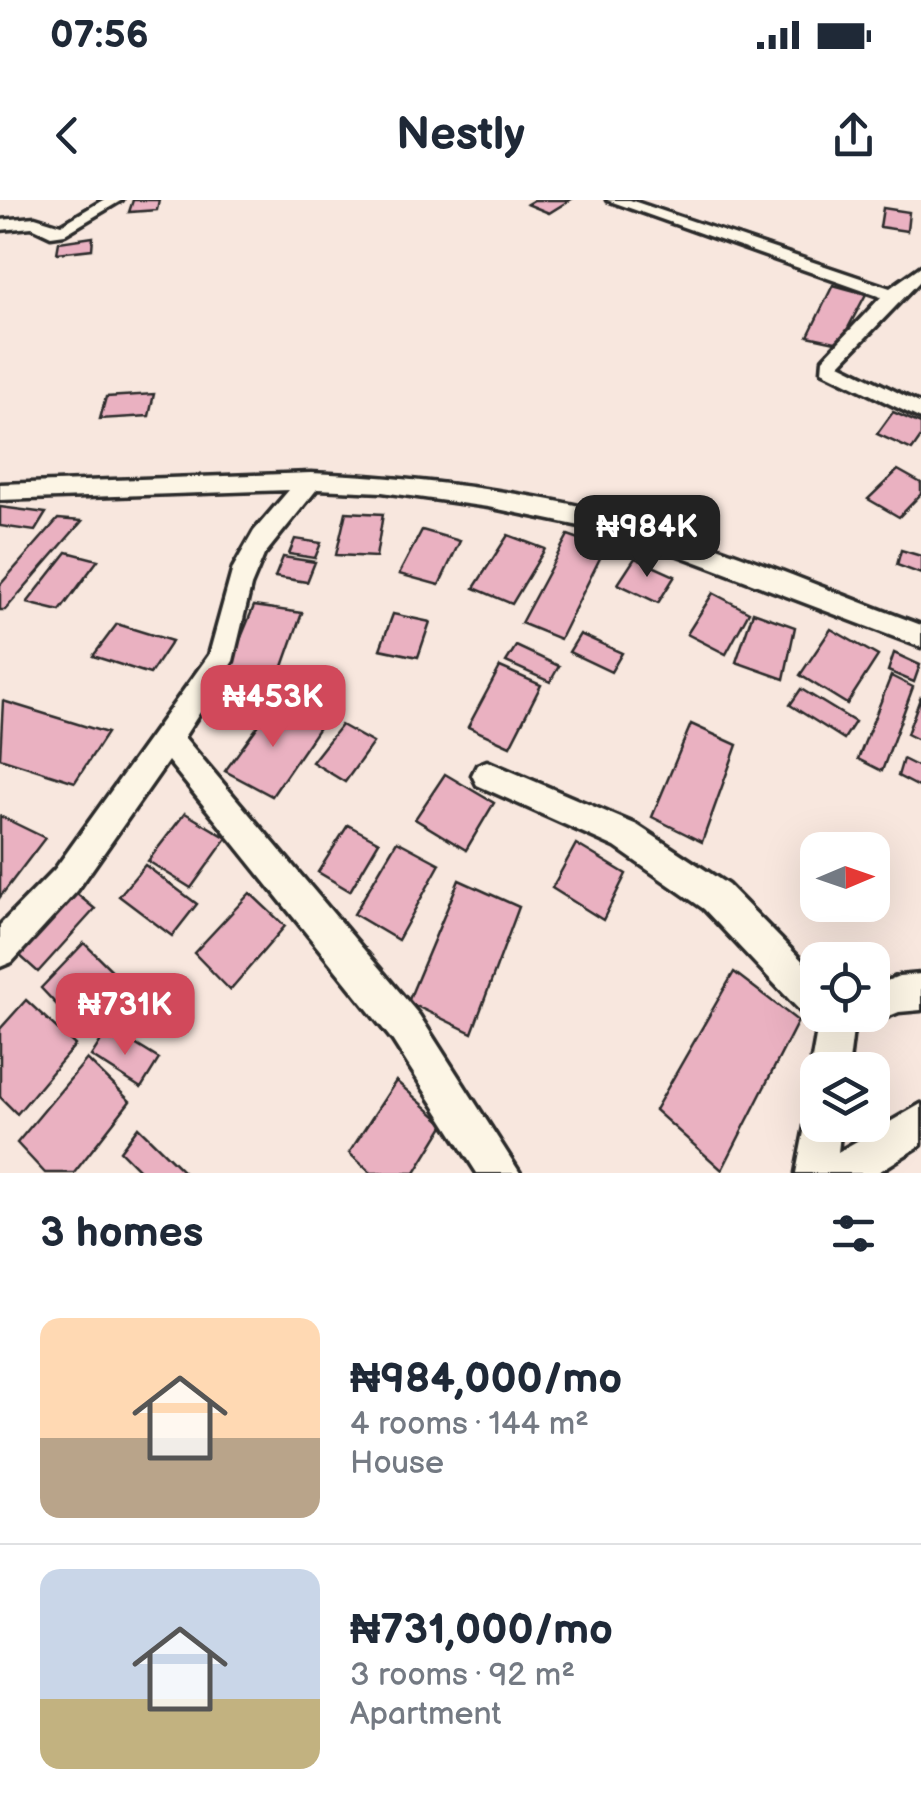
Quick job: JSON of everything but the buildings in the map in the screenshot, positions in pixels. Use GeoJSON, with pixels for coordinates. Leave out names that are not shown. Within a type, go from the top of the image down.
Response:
{"type":"FeatureCollection","features":[{"type":"Feature","properties":{"kind":"street"},"geometry":{"type":"LineString","coordinates":[[0,225],[35,222],[51,231],[65,229],[114,200]]}},
{"type":"Feature","properties":{"kind":"street"},"geometry":{"type":"LineString","coordinates":[[615,200],[893,295]]}},
{"type":"Feature","properties":{"kind":"street"},"geometry":{"type":"LineString","coordinates":[[921,271],[893,295],[830,363],[832,371],[847,380],[921,412]]}},
{"type":"Feature","properties":{"kind":"street"},"geometry":{"type":"LineString","coordinates":[[0,492],[310,480],[382,484],[488,499],[631,528],[921,636]]}},
{"type":"Feature","properties":{"kind":"street"},"geometry":{"type":"LineString","coordinates":[[0,950],[66,880],[220,661],[230,637],[232,611],[260,535],[310,480]]}},
{"type":"Feature","properties":{"kind":"street"},"geometry":{"type":"LineString","coordinates":[[167,738],[406,1028],[500,1173]]}},
{"type":"Feature","properties":{"kind":"street"},"geometry":{"type":"LineString","coordinates":[[487,775],[626,836],[716,897],[800,981]]}},
{"type":"Feature","properties":{"kind":"street"},"geometry":{"type":"LineString","coordinates":[[890,998],[921,992]]}},
{"type":"Feature","properties":{"kind":"street"},"geometry":{"type":"LineString","coordinates":[[841,1173],[921,1123]]}},
{"type":"Feature","properties":{"kind":"street"},"geometry":{"type":"LineString","coordinates":[[816,1173],[820,1142]]}}]}
